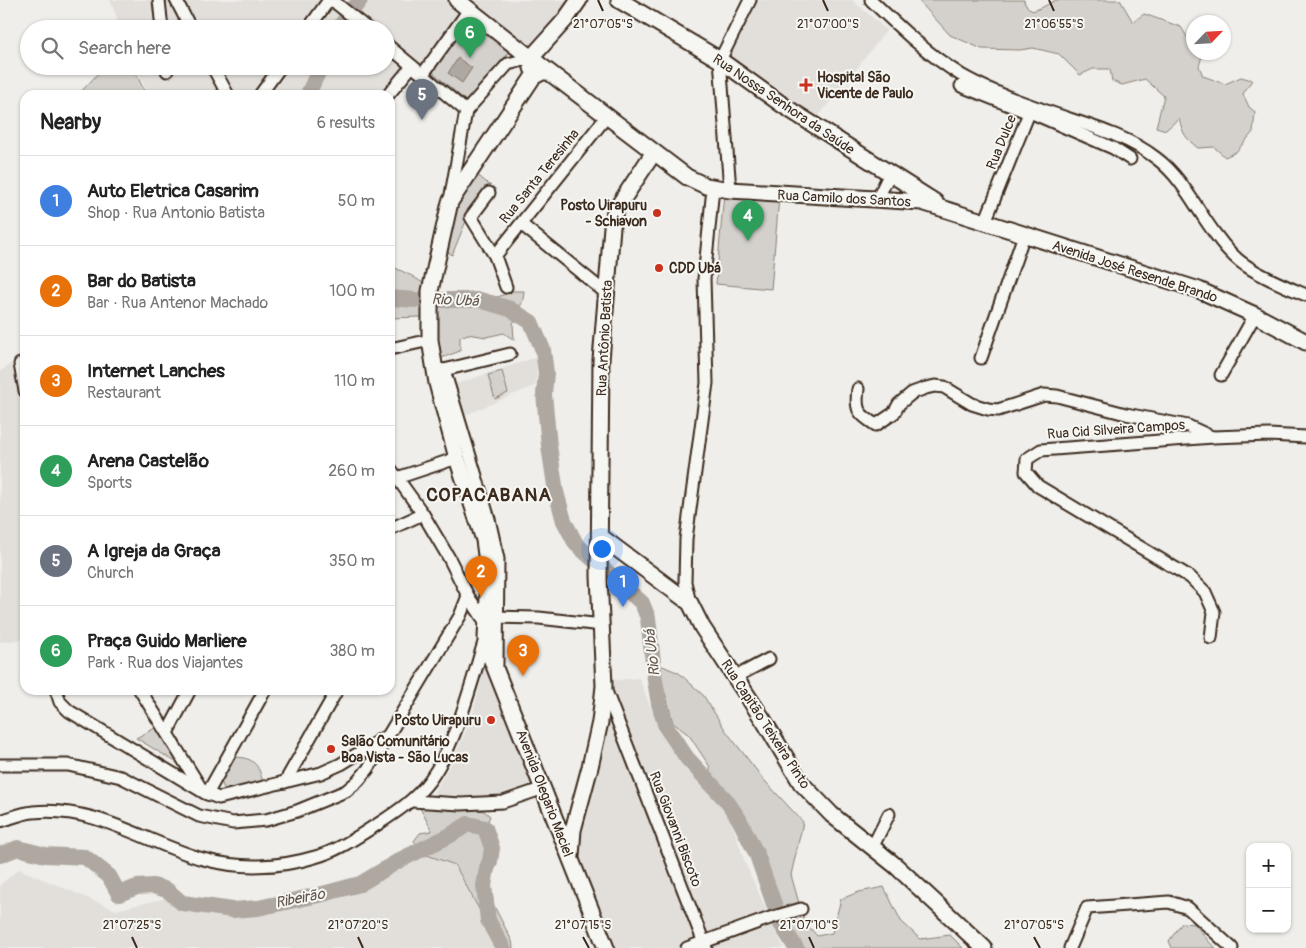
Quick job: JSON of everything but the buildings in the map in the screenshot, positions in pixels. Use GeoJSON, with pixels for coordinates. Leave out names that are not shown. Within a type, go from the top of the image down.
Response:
{"type":"FeatureCollection","features":[{"type":"Feature","properties":{"kind":"main road","name":"Rua Camilo dos Santos"},"geometry":{"type":"LineString","coordinates":[[457,0],[548,72],[687,177],[713,188],[922,202],[986,222]]}},
{"type":"Feature","properties":{"kind":"main road"},"geometry":{"type":"LineString","coordinates":[[533,77],[531,58],[565,20],[579,0]]}},
{"type":"Feature","properties":{"kind":"main road","name":"Rua Nossa Senhora da Saúde"},"geometry":{"type":"LineString","coordinates":[[618,0],[720,60],[784,106],[949,211]]}},
{"type":"Feature","properties":{"kind":"main road"},"geometry":{"type":"LineString","coordinates":[[450,202],[533,77],[542,72],[548,72]]}},
{"type":"Feature","properties":{"kind":"main road","name":"Rua Antônio Batista"},"geometry":{"type":"LineString","coordinates":[[571,860],[573,830],[600,722],[604,686],[599,576],[601,360],[615,211],[654,152]]}},
{"type":"Feature","properties":{"kind":"main road","name":"Avenida Olegario Maciel"},"geometry":{"type":"LineString","coordinates":[[450,202],[430,291],[430,340],[440,369],[437,383],[457,458],[484,540],[490,577],[488,623],[491,660],[544,788],[606,948]]}},
{"type":"Feature","properties":{"kind":"main road","name":"Avenida José Resende Brando"},"geometry":{"type":"LineString","coordinates":[[986,222],[1199,290],[1254,315],[1306,342]]}},
{"type":"Feature","properties":{"kind":"main road","name":"Rua Capitão Teixeira Pinto"},"geometry":{"type":"LineString","coordinates":[[600,543],[690,603],[702,628],[801,783],[832,815],[896,866],[984,948]]}},
{"type":"Feature","properties":{"kind":"main road"},"geometry":{"type":"LineString","coordinates":[[550,805],[557,811],[567,813],[578,807]]}},
{"type":"Feature","properties":{"kind":"street"},"geometry":{"type":"LineString","coordinates":[[159,0],[161,20]]}},
{"type":"Feature","properties":{"kind":"street"},"geometry":{"type":"LineString","coordinates":[[176,0],[186,20]]}},
{"type":"Feature","properties":{"kind":"street"},"geometry":{"type":"LineString","coordinates":[[730,190],[720,60],[750,0]]}},
{"type":"Feature","properties":{"kind":"street"},"geometry":{"type":"LineString","coordinates":[[871,0],[910,38],[961,74],[1113,148],[1130,159]]}},
{"type":"Feature","properties":{"kind":"street"},"geometry":{"type":"LineString","coordinates":[[316,20],[333,2],[357,20]]}},
{"type":"Feature","properties":{"kind":"street"},"geometry":{"type":"LineString","coordinates":[[423,74],[469,10]]}},
{"type":"Feature","properties":{"kind":"street"},"geometry":{"type":"LineString","coordinates":[[395,52],[466,111]]}},
{"type":"Feature","properties":{"kind":"street"},"geometry":{"type":"LineString","coordinates":[[450,202],[466,111],[508,64],[531,58]]}},
{"type":"Feature","properties":{"kind":"street"},"geometry":{"type":"LineString","coordinates":[[392,90],[412,66]]}},
{"type":"Feature","properties":{"kind":"street"},"geometry":{"type":"LineString","coordinates":[[217,75],[225,90]]}},
{"type":"Feature","properties":{"kind":"street"},"geometry":{"type":"LineString","coordinates":[[264,90],[274,75]]}},
{"type":"Feature","properties":{"kind":"street","name":"Rua Dulce"},"geometry":{"type":"LineString","coordinates":[[962,86],[1030,109],[986,222]]}},
{"type":"Feature","properties":{"kind":"street"},"geometry":{"type":"LineString","coordinates":[[1030,109],[1099,130],[1139,146],[1157,158],[1186,190],[1214,234],[1227,250],[1244,265],[1306,295]]}},
{"type":"Feature","properties":{"kind":"street","name":"Rua Santa Teresinha"},"geometry":{"type":"LineString","coordinates":[[495,256],[606,116]]}},
{"type":"Feature","properties":{"kind":"street"},"geometry":{"type":"LineString","coordinates":[[877,200],[890,174]]}},
{"type":"Feature","properties":{"kind":"street"},"geometry":{"type":"LineString","coordinates":[[690,603],[685,582],[686,539],[707,383],[704,279],[713,188]]}},
{"type":"Feature","properties":{"kind":"street"},"geometry":{"type":"LineString","coordinates":[[489,194],[470,217],[495,256],[506,287]]}},
{"type":"Feature","properties":{"kind":"street"},"geometry":{"type":"LineString","coordinates":[[521,224],[606,293]]}},
{"type":"Feature","properties":{"kind":"street"},"geometry":{"type":"LineString","coordinates":[[981,358],[1024,235]]}},
{"type":"Feature","properties":{"kind":"street"},"geometry":{"type":"LineString","coordinates":[[1221,376],[1254,315]]}},
{"type":"Feature","properties":{"kind":"street"},"geometry":{"type":"LineString","coordinates":[[395,348],[430,340]]}},
{"type":"Feature","properties":{"kind":"street"},"geometry":{"type":"LineString","coordinates":[[0,821],[31,812],[57,811],[81,814],[202,859],[233,866],[278,865],[316,857],[348,843],[412,801],[430,780],[443,757],[460,718],[488,623],[498,559],[489,519],[440,369],[510,354]]}},
{"type":"Feature","properties":{"kind":"street"},"geometry":{"type":"LineString","coordinates":[[858,389],[856,404],[862,416],[876,424],[894,413],[899,404],[912,393],[935,386],[944,387],[972,404],[988,409],[998,410],[1044,395],[1057,396],[1126,414],[1188,426],[1213,437]]}},
{"type":"Feature","properties":{"kind":"street","name":"Rua Cid Silveira Campos"},"geometry":{"type":"LineString","coordinates":[[1211,638],[1214,612],[1205,592],[1190,577],[1038,486],[1026,472],[1027,459],[1041,450],[1213,437],[1269,435],[1306,437]]}},
{"type":"Feature","properties":{"kind":"street"},"geometry":{"type":"LineString","coordinates":[[397,478],[457,458]]}},
{"type":"Feature","properties":{"kind":"street"},"geometry":{"type":"LineString","coordinates":[[395,475],[424,514],[468,596],[488,623],[497,673]]}},
{"type":"Feature","properties":{"kind":"street"},"geometry":{"type":"LineString","coordinates":[[395,527],[424,514]]}},
{"type":"Feature","properties":{"kind":"street"},"geometry":{"type":"LineString","coordinates":[[0,765],[68,764],[122,778],[199,816],[233,822],[266,820],[297,812],[346,791],[368,769],[460,616],[468,596]]}},
{"type":"Feature","properties":{"kind":"street"},"geometry":{"type":"LineString","coordinates":[[460,616],[464,613],[470,613],[488,623],[539,618],[602,625]]}},
{"type":"Feature","properties":{"kind":"street"},"geometry":{"type":"LineString","coordinates":[[735,677],[768,659]]}},
{"type":"Feature","properties":{"kind":"street","name":"Rua Giovanni Biscoto"},"geometry":{"type":"LineString","coordinates":[[604,686],[705,945]]}},
{"type":"Feature","properties":{"kind":"street"},"geometry":{"type":"LineString","coordinates":[[58,695],[60,702],[70,711],[206,794],[219,798],[321,773],[341,764],[387,736]]}},
{"type":"Feature","properties":{"kind":"street"},"geometry":{"type":"LineString","coordinates":[[143,695],[206,794]]}},
{"type":"Feature","properties":{"kind":"street"},"geometry":{"type":"LineString","coordinates":[[167,734],[187,695]]}},
{"type":"Feature","properties":{"kind":"street"},"geometry":{"type":"LineString","coordinates":[[206,794],[262,695]]}},
{"type":"Feature","properties":{"kind":"street"},"geometry":{"type":"LineString","coordinates":[[285,782],[334,695]]}},
{"type":"Feature","properties":{"kind":"street"},"geometry":{"type":"LineString","coordinates":[[600,722],[603,716],[607,715],[618,721]]}},
{"type":"Feature","properties":{"kind":"street"},"geometry":{"type":"LineString","coordinates":[[412,801],[461,804],[503,802],[544,788]]}},
{"type":"Feature","properties":{"kind":"street"},"geometry":{"type":"LineString","coordinates":[[872,848],[889,814]]}},
{"type":"Feature","properties":{"kind":"street"},"geometry":{"type":"LineString","coordinates":[[1070,948],[1087,908],[1169,902],[1188,908],[1232,948]]}},
{"type":"Feature","properties":{"kind":"street"},"geometry":{"type":"LineString","coordinates":[[687,948],[705,945],[770,918],[801,910]]}},
{"type":"Feature","properties":{"kind":"shaded area"},"geometry":{"type":"Polygon","coordinates":[[[110,0],[568,0],[531,54],[511,60],[459,111],[407,69],[390,90],[146,90],[140,75],[395,75],[395,20],[118,20],[110,0]]]}},
{"type":"Feature","properties":{"kind":"shaded area","name":"Hospital São Vicente de Paulo"},"geometry":{"type":"Polygon","coordinates":[[[758,0],[852,0],[887,30],[818,117],[725,56],[758,0]]]}},
{"type":"Feature","properties":{"kind":"shaded area"},"geometry":{"type":"Polygon","coordinates":[[[918,0],[1024,0],[1025,4],[1032,11],[1056,0],[1120,0],[1133,22],[1144,14],[1181,27],[1186,35],[1186,60],[1201,60],[1199,66],[1203,76],[1225,84],[1241,77],[1252,80],[1243,94],[1249,107],[1255,112],[1253,132],[1236,152],[1225,157],[1214,147],[1198,148],[1185,135],[1179,118],[1166,130],[1156,127],[1164,96],[1145,79],[1122,85],[1112,81],[1110,69],[1093,69],[1080,75],[1059,54],[1033,48],[1020,50],[982,49],[950,35],[918,0]]]}},
{"type":"Feature","properties":{"kind":"shaded area"},"geometry":{"type":"Polygon","coordinates":[[[470,14],[514,47],[466,101],[429,69],[470,14]]]}},
{"type":"Feature","properties":{"kind":"shaded area"},"geometry":{"type":"Polygon","coordinates":[[[458,58],[472,68],[462,83],[448,73],[458,58]]]}},
{"type":"Feature","properties":{"kind":"shaded area"},"geometry":{"type":"Polygon","coordinates":[[[97,75],[137,75],[144,90],[83,90],[97,75]]]}},
{"type":"Feature","properties":{"kind":"shaded area"},"geometry":{"type":"Polygon","coordinates":[[[475,173],[492,187],[468,216],[452,255],[445,250],[455,206],[475,173]]]}},
{"type":"Feature","properties":{"kind":"shaded area"},"geometry":{"type":"Polygon","coordinates":[[[724,193],[779,198],[771,289],[716,284],[724,193]]]}},
{"type":"Feature","properties":{"kind":"shaded area"},"geometry":{"type":"Polygon","coordinates":[[[395,268],[423,283],[432,300],[453,299],[470,292],[498,297],[512,291],[524,291],[523,300],[513,324],[514,340],[504,333],[486,337],[468,334],[460,337],[460,351],[439,359],[437,322],[420,317],[395,318],[395,268]]]}},
{"type":"Feature","properties":{"kind":"shaded area"},"geometry":{"type":"Polygon","coordinates":[[[537,357],[536,385],[461,417],[450,386],[537,357]]]}},
{"type":"Feature","properties":{"kind":"shaded area"},"geometry":{"type":"Polygon","coordinates":[[[17,360],[20,379],[20,640],[0,642],[0,371],[17,360]]]}},
{"type":"Feature","properties":{"kind":"shaded area"},"geometry":{"type":"Polygon","coordinates":[[[502,371],[508,393],[495,399],[488,375],[502,371]]]}},
{"type":"Feature","properties":{"kind":"shaded area"},"geometry":{"type":"Polygon","coordinates":[[[486,662],[535,788],[487,799],[430,799],[453,760],[472,716],[486,662]]]}},
{"type":"Feature","properties":{"kind":"shaded area"},"geometry":{"type":"Polygon","coordinates":[[[653,662],[679,673],[703,695],[726,731],[764,780],[803,822],[791,875],[804,921],[817,936],[832,933],[841,899],[859,892],[884,887],[901,921],[920,939],[950,935],[963,948],[804,948],[788,924],[745,815],[709,782],[710,767],[689,735],[673,723],[666,696],[653,662]]]}},
{"type":"Feature","properties":{"kind":"shaded area"},"geometry":{"type":"Polygon","coordinates":[[[599,675],[606,681],[639,678],[658,726],[731,819],[745,863],[784,948],[613,948],[577,856],[578,807],[599,675]]]}},
{"type":"Feature","properties":{"kind":"shaded area"},"geometry":{"type":"Polygon","coordinates":[[[159,726],[187,769],[136,738],[159,726]]]}},
{"type":"Feature","properties":{"kind":"shaded area"},"geometry":{"type":"Polygon","coordinates":[[[233,757],[246,758],[254,763],[257,766],[263,783],[225,791],[220,779],[233,757]]]}},
{"type":"Feature","properties":{"kind":"shaded area"},"geometry":{"type":"Polygon","coordinates":[[[449,803],[484,811],[490,816],[485,828],[495,841],[496,866],[490,881],[494,906],[512,941],[513,948],[496,948],[486,922],[455,865],[424,854],[414,841],[420,833],[432,831],[419,806],[449,803]]]}},
{"type":"Feature","properties":{"kind":"shaded area"},"geometry":{"type":"Polygon","coordinates":[[[424,854],[455,865],[486,922],[496,948],[0,948],[0,885],[19,869],[116,910],[167,898],[211,913],[324,901],[424,854]]]}},
{"type":"Feature","properties":{"kind":"shaded area"},"geometry":{"type":"Polygon","coordinates":[[[1182,923],[1195,924],[1216,948],[1172,948],[1169,941],[1182,923]]]}},
{"type":"Feature","properties":{"kind":"waterway","name":"Rio Ubá"},"geometry":{"type":"LineString","coordinates":[[345,20],[360,0]]}},
{"type":"Feature","properties":{"kind":"waterway","name":"Rio Ubá"},"geometry":{"type":"LineString","coordinates":[[310,90],[317,75]]}},
{"type":"Feature","properties":{"kind":"waterway","name":"Rio Ubá"},"geometry":{"type":"LineString","coordinates":[[395,298],[480,300],[510,309],[531,322],[543,350],[546,373],[544,394],[549,446],[556,492],[564,521],[576,544],[642,603],[648,618],[655,680],[659,704],[666,727],[687,758],[726,800],[739,819],[757,855],[781,924],[796,948]]}},
{"type":"Feature","properties":{"kind":"waterway","name":"Ribeirão"},"geometry":{"type":"LineString","coordinates":[[0,855],[18,848],[45,855],[85,857],[109,876],[119,894],[137,887],[153,886],[167,890],[182,903],[233,910],[258,908],[360,884],[400,860],[449,836],[468,824],[485,828],[492,848],[484,886],[488,920],[503,948]]}},
{"type":"Feature","properties":{"kind":"place","name":"Praça Guido Marliere"},"geometry":{"type":"Point","coordinates":[470,58]}},
{"type":"Feature","properties":{"kind":"place","name":"Hospital São Vicente de Paulo"},"geometry":{"type":"Point","coordinates":[806,85]}},
{"type":"Feature","properties":{"kind":"place","name":"A Igreja da Graça"},"geometry":{"type":"Point","coordinates":[422,120]}},
{"type":"Feature","properties":{"kind":"place","name":"Posto Uirapuru - Schiavon"},"geometry":{"type":"Point","coordinates":[657,213]}},
{"type":"Feature","properties":{"kind":"place","name":"Arena Castelão"},"geometry":{"type":"Point","coordinates":[748,241]}},
{"type":"Feature","properties":{"kind":"place","name":"CDD Ubá"},"geometry":{"type":"Point","coordinates":[659,268]}},
{"type":"Feature","properties":{"kind":"place","name":"Bar do Batista"},"geometry":{"type":"Point","coordinates":[481,597]}},
{"type":"Feature","properties":{"kind":"place","name":"Auto Eletrica Casarim"},"geometry":{"type":"Point","coordinates":[623,607]}},
{"type":"Feature","properties":{"kind":"place","name":"Internet Lanches"},"geometry":{"type":"Point","coordinates":[523,676]}},
{"type":"Feature","properties":{"kind":"place","name":"Posto Uirapuru"},"geometry":{"type":"Point","coordinates":[491,720]}},
{"type":"Feature","properties":{"kind":"place","name":"Salão Comunitário Boa Vista - São Lucas"},"geometry":{"type":"Point","coordinates":[331,749]}},
{"type":"Feature","properties":{"kind":"district","name":"COPACABANA"},"geometry":{"type":"Point","coordinates":[489,494]}}]}
